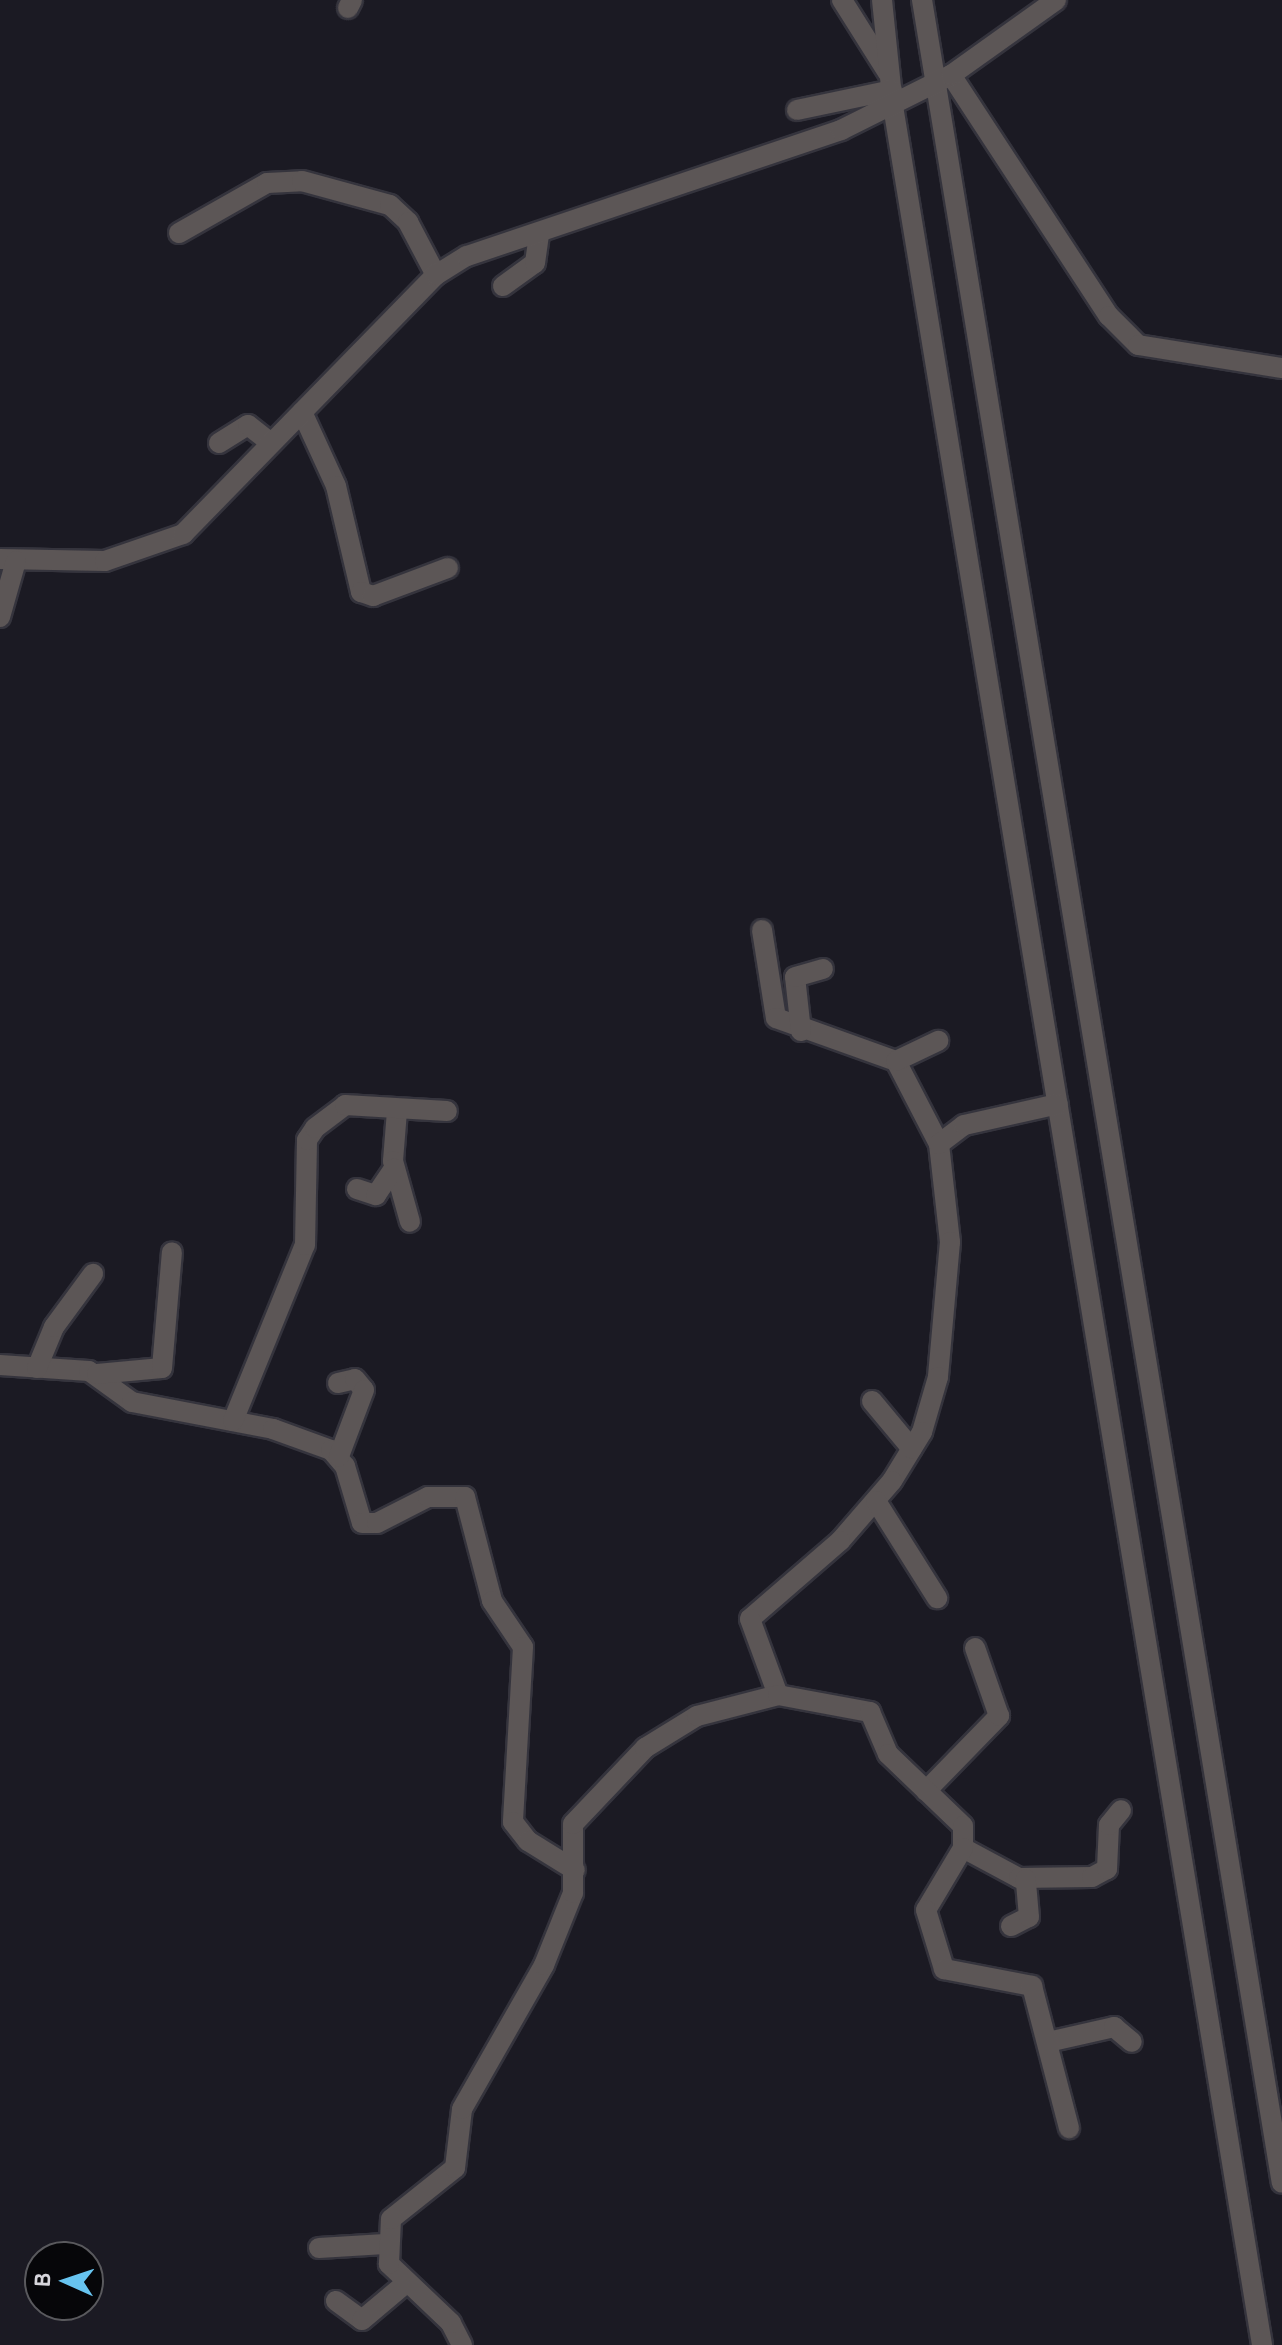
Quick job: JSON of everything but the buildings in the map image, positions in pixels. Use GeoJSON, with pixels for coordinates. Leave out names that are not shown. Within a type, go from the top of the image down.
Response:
{"type":"FeatureCollection","features":[{"type":"Feature","properties":{"kind":"street"},"geometry":{"type":"LineString","coordinates":[[842,0],[892,91]]}},
{"type":"Feature","properties":{"kind":"street"},"geometry":{"type":"LineString","coordinates":[[882,0],[892,91],[1262,2345]]}},
{"type":"Feature","properties":{"kind":"street"},"geometry":{"type":"LineString","coordinates":[[922,0],[931,86],[1282,2183]]}},
{"type":"Feature","properties":{"kind":"street"},"geometry":{"type":"LineString","coordinates":[[797,110],[931,86],[1056,0]]}},
{"type":"Feature","properties":{"kind":"street"},"geometry":{"type":"LineString","coordinates":[[951,75],[1109,316],[1138,345],[1282,368]]}},
{"type":"Feature","properties":{"kind":"street"},"geometry":{"type":"LineString","coordinates":[[0,617],[8,560],[105,561],[163,544],[183,534],[436,275],[892,91]]}},
{"type":"Feature","properties":{"kind":"street"},"geometry":{"type":"LineString","coordinates":[[179,233],[267,183],[302,181],[390,205],[408,222],[436,275]]}},
{"type":"Feature","properties":{"kind":"street"},"geometry":{"type":"LineString","coordinates":[[503,286],[535,263],[539,234]]}},
{"type":"Feature","properties":{"kind":"street"},"geometry":{"type":"LineString","coordinates":[[302,412],[336,486],[361,592],[373,596],[448,568]]}},
{"type":"Feature","properties":{"kind":"street"},"geometry":{"type":"LineString","coordinates":[[219,443],[248,425],[271,443]]}},
{"type":"Feature","properties":{"kind":"street"},"geometry":{"type":"LineString","coordinates":[[762,930],[771,1008],[801,1031],[896,1061],[938,1041]]}},
{"type":"Feature","properties":{"kind":"street"},"geometry":{"type":"LineString","coordinates":[[801,1031],[795,977],[823,969]]}},
{"type":"Feature","properties":{"kind":"street"},"geometry":{"type":"LineString","coordinates":[[778,1695],[750,1631],[755,1609],[840,1541],[876,1501],[912,1449],[938,1377],[949,1305],[939,1144],[896,1061]]}},
{"type":"Feature","properties":{"kind":"street"},"geometry":{"type":"LineString","coordinates":[[939,1144],[964,1125],[1058,1104]]}},
{"type":"Feature","properties":{"kind":"street"},"geometry":{"type":"LineString","coordinates":[[233,1421],[305,1245],[307,1140],[345,1105],[397,1111],[447,1111]]}},
{"type":"Feature","properties":{"kind":"street"},"geometry":{"type":"LineString","coordinates":[[397,1111],[394,1168],[410,1222]]}},
{"type":"Feature","properties":{"kind":"street"},"geometry":{"type":"LineString","coordinates":[[357,1189],[376,1195],[394,1168]]}},
{"type":"Feature","properties":{"kind":"street"},"geometry":{"type":"LineString","coordinates":[[0,1365],[97,1374],[162,1368],[172,1252]]}},
{"type":"Feature","properties":{"kind":"street"},"geometry":{"type":"LineString","coordinates":[[37,1368],[54,1327],[93,1274]]}},
{"type":"Feature","properties":{"kind":"street"},"geometry":{"type":"LineString","coordinates":[[97,1374],[132,1402],[233,1421],[339,1456]]}},
{"type":"Feature","properties":{"kind":"street"},"geometry":{"type":"LineString","coordinates":[[338,1383],[355,1379],[364,1390],[339,1456],[362,1523],[377,1523],[428,1497],[459,1494],[469,1504],[492,1601],[523,1647],[513,1822],[528,1841],[575,1870]]}},
{"type":"Feature","properties":{"kind":"street"},"geometry":{"type":"LineString","coordinates":[[872,1401],[912,1449]]}},
{"type":"Feature","properties":{"kind":"street"},"geometry":{"type":"LineString","coordinates":[[876,1501],[937,1598]]}},
{"type":"Feature","properties":{"kind":"street"},"geometry":{"type":"LineString","coordinates":[[926,1791],[999,1716],[975,1648]]}},
{"type":"Feature","properties":{"kind":"street"},"geometry":{"type":"LineString","coordinates":[[462,2345],[451,2323],[389,2264],[385,2244],[399,2208],[455,2168],[462,2109],[551,1951],[575,1870],[573,1824],[645,1748],[697,1716],[778,1695],[870,1712],[881,1746],[963,1826],[963,1848],[926,1910],[938,1957],[956,1976],[1032,1986],[1069,2128]]}},
{"type":"Feature","properties":{"kind":"street"},"geometry":{"type":"LineString","coordinates":[[963,1848],[1026,1879],[1102,1875],[1110,1862],[1109,1825],[1121,1810]]}},
{"type":"Feature","properties":{"kind":"street"},"geometry":{"type":"LineString","coordinates":[[1011,1926],[1029,1917],[1026,1879]]}},
{"type":"Feature","properties":{"kind":"street"},"geometry":{"type":"LineString","coordinates":[[1048,2042],[1114,2027],[1132,2042]]}},
{"type":"Feature","properties":{"kind":"street"},"geometry":{"type":"LineString","coordinates":[[319,2248],[385,2244]]}},
{"type":"Feature","properties":{"kind":"street"},"geometry":{"type":"LineString","coordinates":[[336,2301],[362,2320],[406,2283]]}}]}
